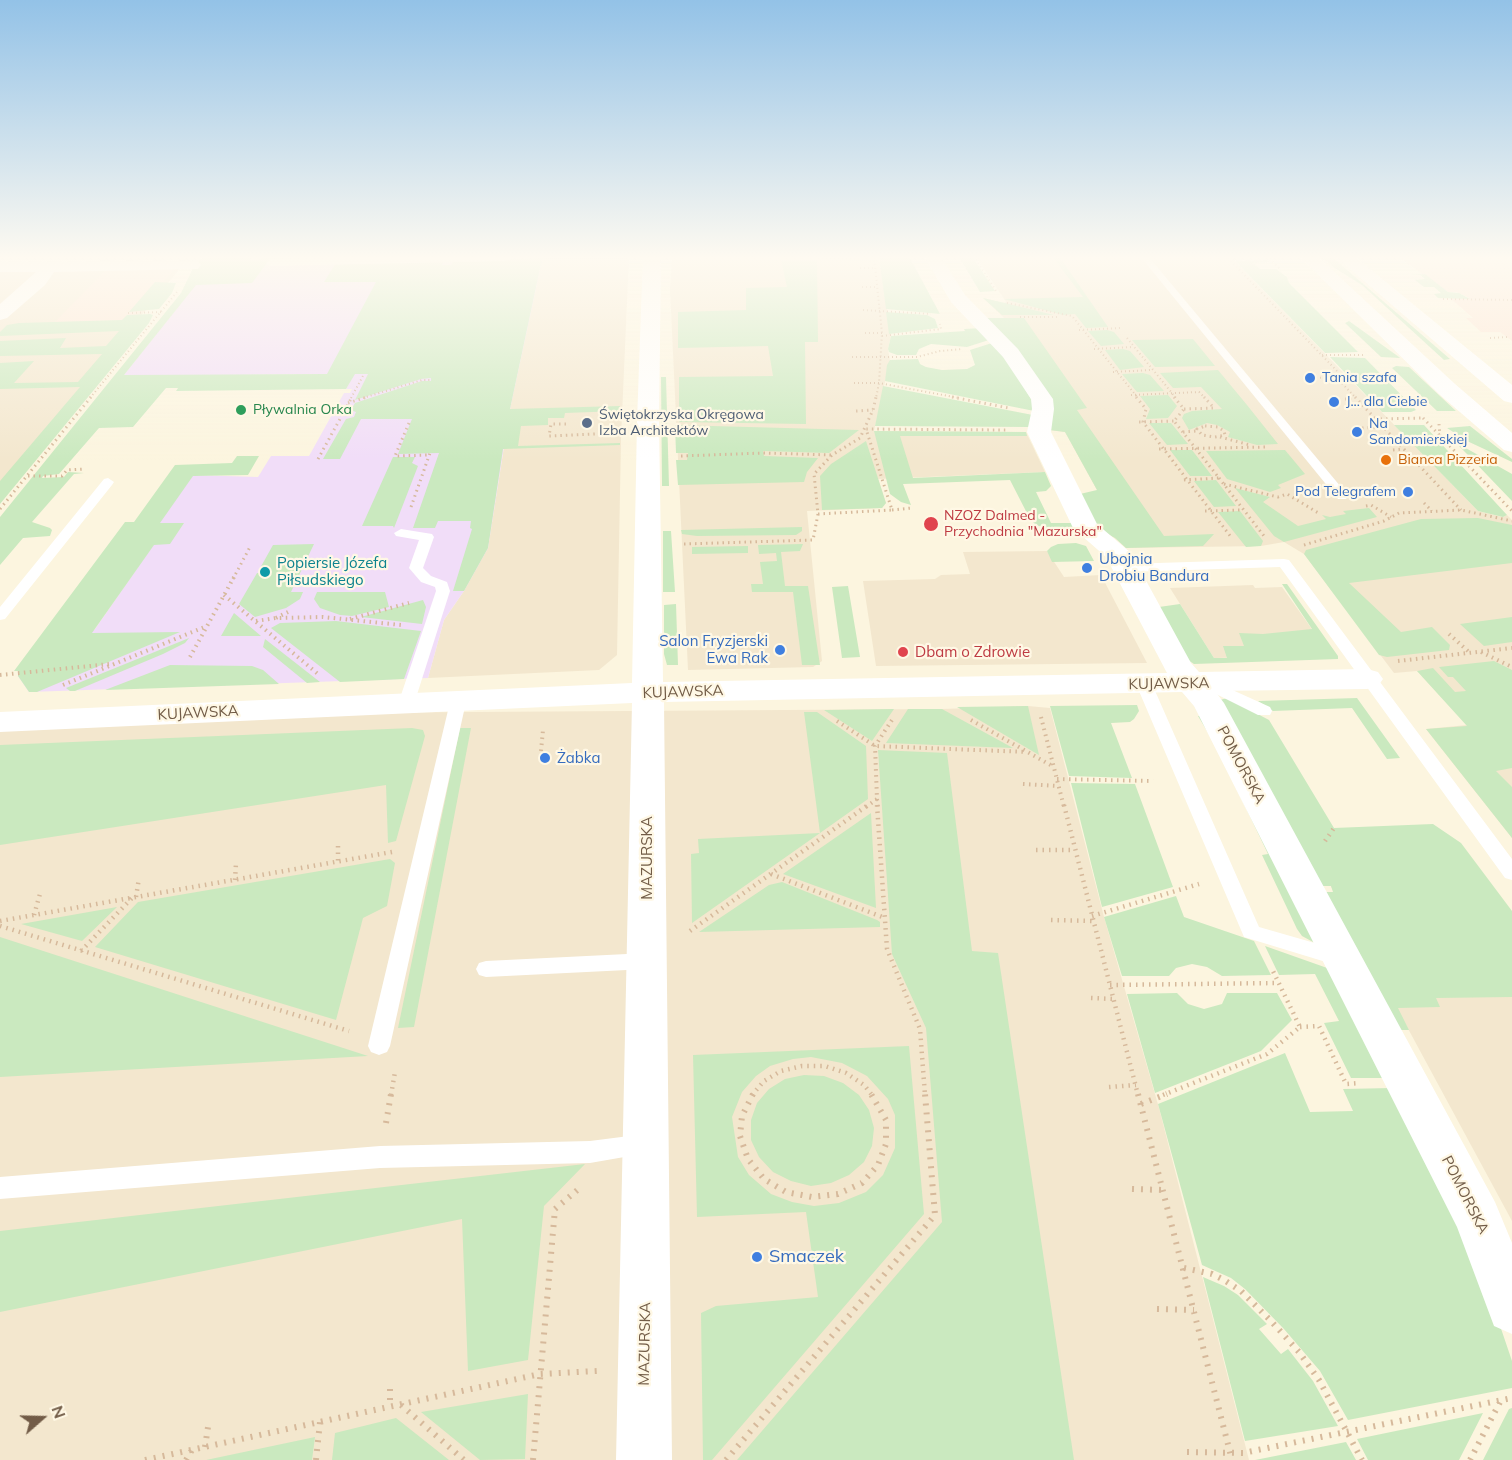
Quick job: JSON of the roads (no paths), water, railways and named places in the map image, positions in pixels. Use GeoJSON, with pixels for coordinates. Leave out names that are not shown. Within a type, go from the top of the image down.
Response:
{"type":"FeatureCollection","features":[{"type":"Feature","properties":{"kind":"street","name":"MAZURSKA"},"geometry":{"type":"LineString","coordinates":[[644,1460],[650,324]]}},
{"type":"Feature","properties":{"kind":"street","name":"POMORSKA"},"geometry":{"type":"LineString","coordinates":[[984,324],[1015,358],[1042,399],[1041,422],[1086,528],[1117,553],[1178,667],[1199,683],[1484,1231],[1512,1308]]}},
{"type":"Feature","properties":{"kind":"street"},"geometry":{"type":"LineString","coordinates":[[1379,324],[1447,389],[1512,445]]}},
{"type":"Feature","properties":{"kind":"street"},"geometry":{"type":"LineString","coordinates":[[1428,324],[1509,391]]}},
{"type":"Feature","properties":{"kind":"street"},"geometry":{"type":"LineString","coordinates":[[1447,389],[1509,391]]}},
{"type":"Feature","properties":{"kind":"street","name":"KUJAWSKA"},"geometry":{"type":"LineString","coordinates":[[0,722],[648,693],[1367,679]]}},
{"type":"Feature","properties":{"kind":"lane"},"geometry":{"type":"LineString","coordinates":[[1201,324],[1342,496]]}},
{"type":"Feature","properties":{"kind":"lane"},"geometry":{"type":"LineString","coordinates":[[0,616],[108,482]]}},
{"type":"Feature","properties":{"kind":"lane"},"geometry":{"type":"LineString","coordinates":[[401,533],[427,537],[416,568],[418,573],[426,579],[442,585],[442,594],[406,704]]}},
{"type":"Feature","properties":{"kind":"lane"},"geometry":{"type":"LineString","coordinates":[[1126,568],[1284,563],[1367,679],[1512,873]]}},
{"type":"Feature","properties":{"kind":"lane"},"geometry":{"type":"LineString","coordinates":[[1199,683],[1264,711]]}},
{"type":"Feature","properties":{"kind":"lane"},"geometry":{"type":"LineString","coordinates":[[1144,684],[1251,932],[1343,959]]}},
{"type":"Feature","properties":{"kind":"lane"},"geometry":{"type":"LineString","coordinates":[[379,1046],[458,702]]}},
{"type":"Feature","properties":{"kind":"lane"},"geometry":{"type":"LineString","coordinates":[[486,969],[647,961]]}},
{"type":"Feature","properties":{"kind":"lane"},"geometry":{"type":"LineString","coordinates":[[0,1188],[380,1157],[590,1152],[647,1145]]}},
{"type":"Feature","properties":{"kind":"place","name":"Tania szafa"},"geometry":{"type":"Point","coordinates":[1310,378]}},
{"type":"Feature","properties":{"kind":"place","name":"J... dla Ciebie"},"geometry":{"type":"Point","coordinates":[1334,402]}},
{"type":"Feature","properties":{"kind":"place","name":"Pływalnia Orka"},"geometry":{"type":"Point","coordinates":[241,410]}},
{"type":"Feature","properties":{"kind":"place","name":"Świętokrzyska Okręgowa Izba Architektów"},"geometry":{"type":"Point","coordinates":[587,423]}},
{"type":"Feature","properties":{"kind":"place","name":"Na Sandomierskiej"},"geometry":{"type":"Point","coordinates":[1357,432]}},
{"type":"Feature","properties":{"kind":"place","name":"Bianca Pizzeria"},"geometry":{"type":"Point","coordinates":[1386,460]}},
{"type":"Feature","properties":{"kind":"place","name":"Pod Telegrafem"},"geometry":{"type":"Point","coordinates":[1408,492]}},
{"type":"Feature","properties":{"kind":"place","name":"NZOZ Dalmed - Przychodnia \"Mazurska\""},"geometry":{"type":"Point","coordinates":[931,524]}},
{"type":"Feature","properties":{"kind":"place","name":"Ubojnia Drobiu Bandura"},"geometry":{"type":"Point","coordinates":[1087,568]}},
{"type":"Feature","properties":{"kind":"place","name":"Popiersie Józefa Piłsudskiego"},"geometry":{"type":"Point","coordinates":[265,572]}},
{"type":"Feature","properties":{"kind":"place","name":"Salon Fryzjerski Ewa Rak"},"geometry":{"type":"Point","coordinates":[780,650]}},
{"type":"Feature","properties":{"kind":"place","name":"Dbam o Zdrowie"},"geometry":{"type":"Point","coordinates":[903,652]}},
{"type":"Feature","properties":{"kind":"place","name":"Żabka"},"geometry":{"type":"Point","coordinates":[545,758]}},
{"type":"Feature","properties":{"kind":"place","name":"Smaczek"},"geometry":{"type":"Point","coordinates":[757,1257]}}]}
